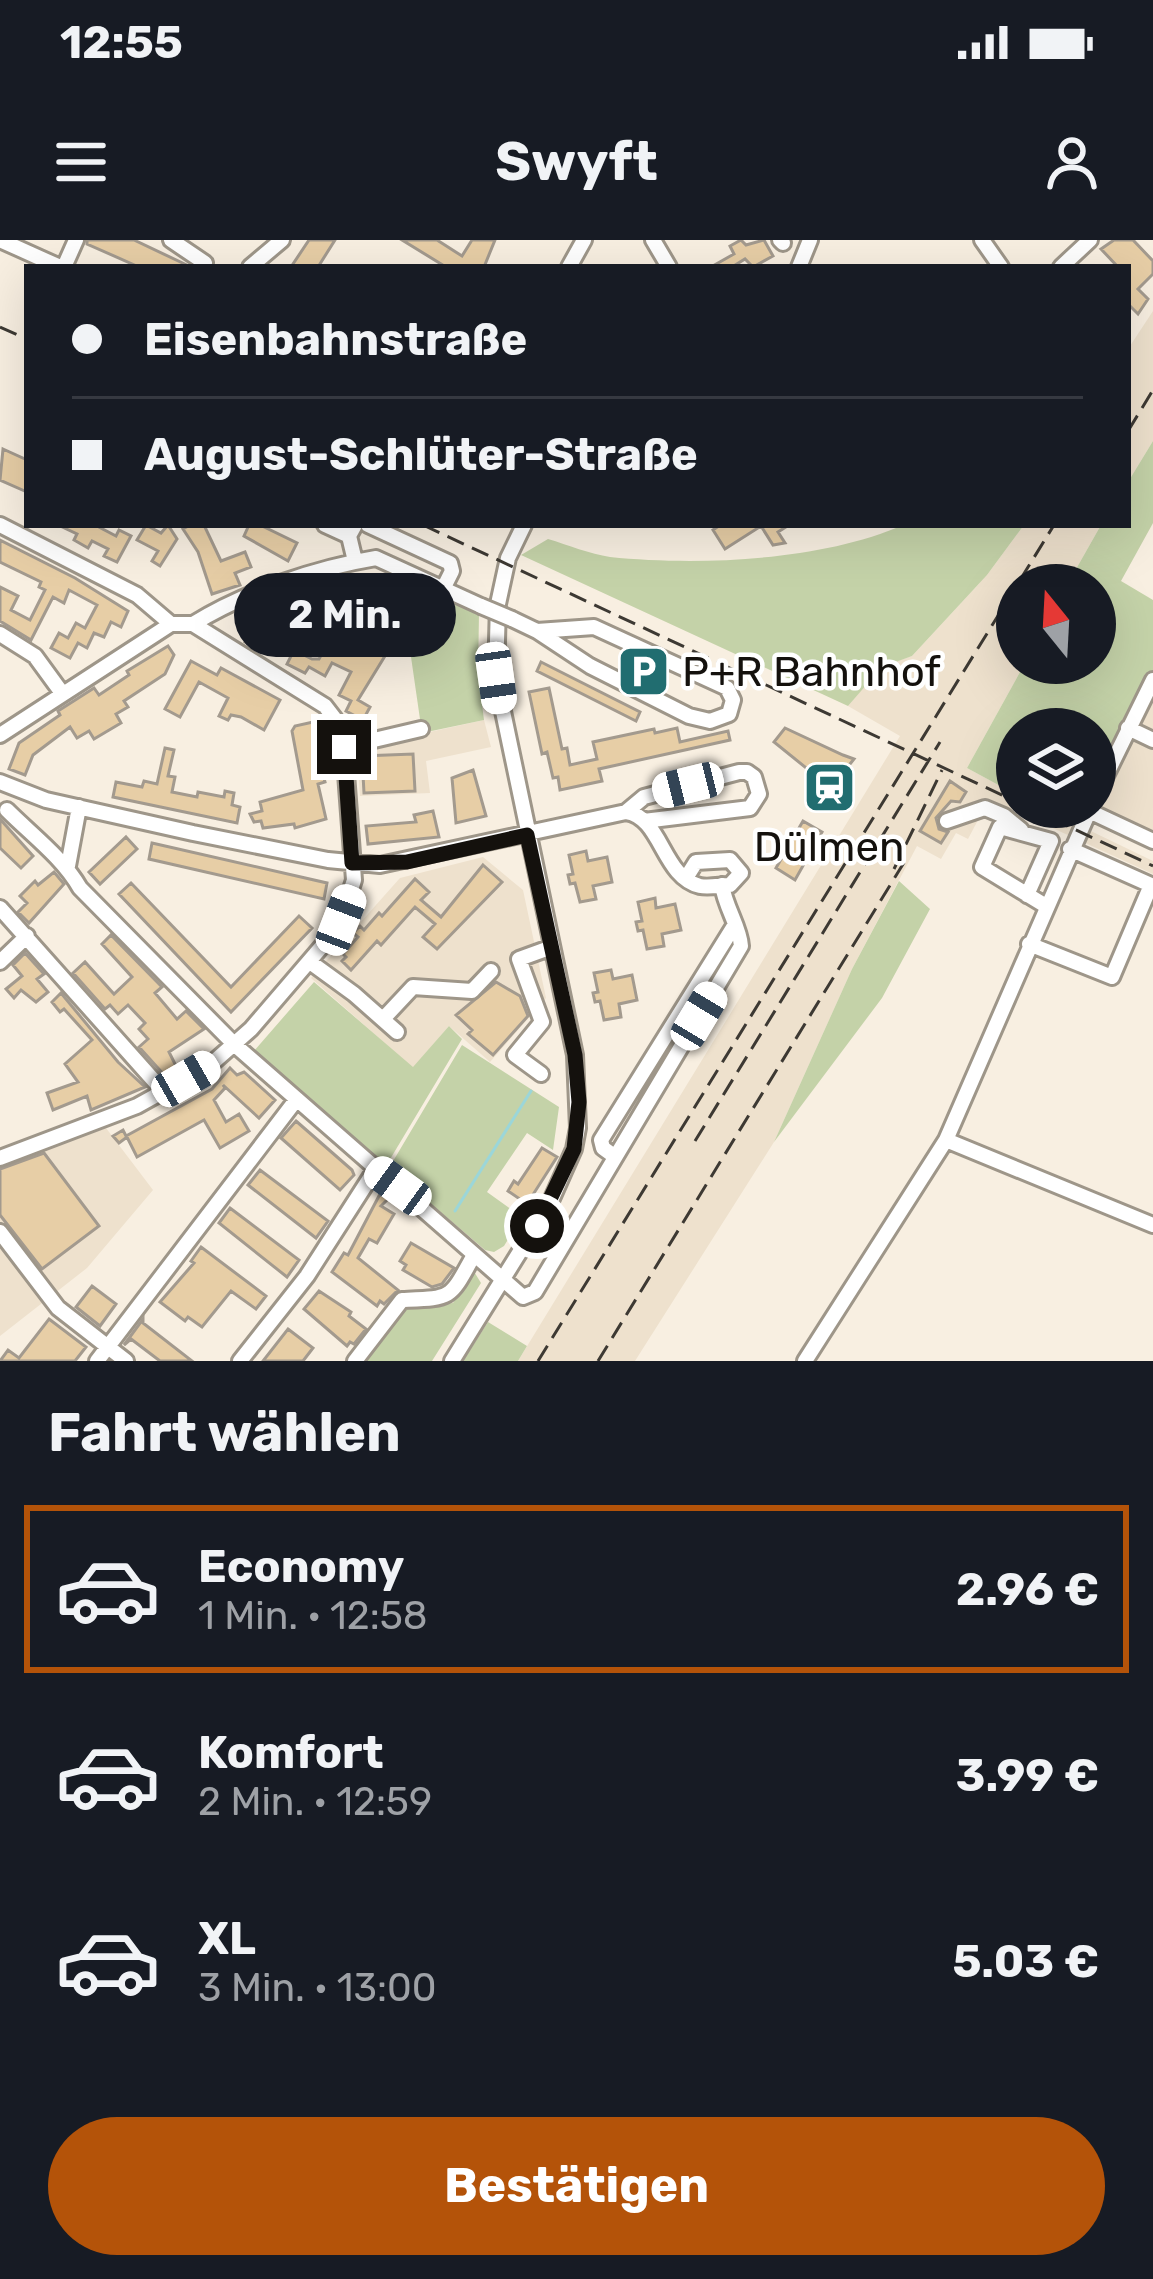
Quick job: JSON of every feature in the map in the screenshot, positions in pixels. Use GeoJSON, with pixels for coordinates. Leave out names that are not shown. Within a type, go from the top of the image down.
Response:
{"type":"FeatureCollection","features":[{"type":"Feature","properties":{"kind":"street"},"geometry":{"type":"LineString","coordinates":[[0,240],[55,264]]}},
{"type":"Feature","properties":{"kind":"street"},"geometry":{"type":"LineString","coordinates":[[171,240],[205,263]]}},
{"type":"Feature","properties":{"kind":"street"},"geometry":{"type":"LineString","coordinates":[[254,264],[283,240]]}},
{"type":"Feature","properties":{"kind":"street"},"geometry":{"type":"LineString","coordinates":[[1064,264],[1090,240]]}},
{"type":"Feature","properties":{"kind":"street"},"geometry":{"type":"LineString","coordinates":[[0,525],[40,537],[137,596],[171,624]]}},
{"type":"Feature","properties":{"kind":"street"},"geometry":{"type":"LineString","coordinates":[[374,528],[450,563],[452,571],[443,589]]}},
{"type":"Feature","properties":{"kind":"street"},"geometry":{"type":"LineString","coordinates":[[452,1361],[559,1186],[578,1128],[575,1055],[501,713],[494,651],[508,558],[523,528]]}},
{"type":"Feature","properties":{"kind":"street"},"geometry":{"type":"LineString","coordinates":[[352,530],[355,561]]}},
{"type":"Feature","properties":{"kind":"street"},"geometry":{"type":"LineString","coordinates":[[193,624],[214,610],[376,558],[537,631],[590,666],[689,716],[710,721],[729,714],[732,708],[727,688],[608,632],[578,625],[537,631]]}},
{"type":"Feature","properties":{"kind":"street"},"geometry":{"type":"LineString","coordinates":[[0,735],[171,624],[193,624],[325,706],[335,719],[344,747],[354,880],[341,920],[310,962],[235,1045],[209,1066],[114,1115],[0,1158]]}},
{"type":"Feature","properties":{"kind":"street"},"geometry":{"type":"LineString","coordinates":[[0,634],[34,656],[62,693]]}},
{"type":"Feature","properties":{"kind":"street"},"geometry":{"type":"LineString","coordinates":[[1116,754],[1153,680]]}},
{"type":"Feature","properties":{"kind":"street"},"geometry":{"type":"LineString","coordinates":[[1128,728],[1153,740]]}},
{"type":"Feature","properties":{"kind":"street"},"geometry":{"type":"LineString","coordinates":[[344,747],[421,730]]}},
{"type":"Feature","properties":{"kind":"street"},"geometry":{"type":"LineString","coordinates":[[626,812],[644,796],[739,772],[747,772],[758,785],[759,794],[750,808],[644,820]]}},
{"type":"Feature","properties":{"kind":"street"},"geometry":{"type":"LineString","coordinates":[[0,782],[79,807],[352,863],[407,862],[608,814],[637,813],[686,878],[699,886],[740,878],[735,862],[696,862],[686,878]]}},
{"type":"Feature","properties":{"kind":"street"},"geometry":{"type":"LineString","coordinates":[[68,866],[79,807]]}},
{"type":"Feature","properties":{"kind":"street"},"geometry":{"type":"LineString","coordinates":[[947,821],[985,808],[1025,833]]}},
{"type":"Feature","properties":{"kind":"street"},"geometry":{"type":"LineString","coordinates":[[7,810],[56,860],[68,866],[80,888],[235,1045],[523,1297],[535,1292],[741,946],[722,885]]}},
{"type":"Feature","properties":{"kind":"street"},"geometry":{"type":"LineString","coordinates":[[1116,819],[1153,841]]}},
{"type":"Feature","properties":{"kind":"street"},"geometry":{"type":"LineString","coordinates":[[1027,896],[1051,841],[1000,827],[982,867],[1027,896],[1046,907]]}},
{"type":"Feature","properties":{"kind":"street"},"geometry":{"type":"LineString","coordinates":[[805,1361],[946,1140],[1080,828]]}},
{"type":"Feature","properties":{"kind":"street"},"geometry":{"type":"LineString","coordinates":[[1029,944],[1112,977],[1151,885],[1070,849]]}},
{"type":"Feature","properties":{"kind":"street"},"geometry":{"type":"LineString","coordinates":[[0,908],[164,1092]]}},
{"type":"Feature","properties":{"kind":"street"},"geometry":{"type":"LineString","coordinates":[[0,962],[27,936]]}},
{"type":"Feature","properties":{"kind":"street"},"geometry":{"type":"LineString","coordinates":[[541,1074],[515,1055],[542,1022],[519,959],[552,947]]}},
{"type":"Feature","properties":{"kind":"street"},"geometry":{"type":"LineString","coordinates":[[310,962],[397,1032]]}},
{"type":"Feature","properties":{"kind":"street"},"geometry":{"type":"LineString","coordinates":[[383,1019],[413,987],[472,991],[491,971]]}},
{"type":"Feature","properties":{"kind":"street"},"geometry":{"type":"LineString","coordinates":[[97,1361],[296,1100]]}},
{"type":"Feature","properties":{"kind":"street"},"geometry":{"type":"LineString","coordinates":[[946,1140],[1153,1225]]}},
{"type":"Feature","properties":{"kind":"street"},"geometry":{"type":"LineString","coordinates":[[239,1361],[307,1276],[375,1170]]}},
{"type":"Feature","properties":{"kind":"street"},"geometry":{"type":"LineString","coordinates":[[0,1232],[55,1306],[126,1361]]}},
{"type":"Feature","properties":{"kind":"street"},"geometry":{"type":"LineString","coordinates":[[355,1361],[402,1300],[452,1294],[474,1256]]}},
{"type":"Feature","properties":{"kind":"shaded area"},"geometry":{"type":"Polygon","coordinates":[[[1153,311],[1153,441],[1131,477],[1131,344],[1153,311]]]}},
{"type":"Feature","properties":{"kind":"shaded area"},"geometry":{"type":"Polygon","coordinates":[[[1022,528],[1099,528],[1079,564],[996,564],[996,684],[1013,684],[996,708],[967,768],[996,784],[996,802],[989,799],[968,839],[956,833],[941,859],[917,846],[852,969],[774,1142],[635,1361],[518,1361],[900,736],[848,706],[882,666],[912,656],[987,575],[1022,528]]]}},
{"type":"Feature","properties":{"kind":"shaded area"},"geometry":{"type":"Polygon","coordinates":[[[1153,688],[1153,841],[1116,821],[1116,759],[1153,688]]]}},
{"type":"Feature","properties":{"kind":"shaded area"},"geometry":{"type":"Polygon","coordinates":[[[484,720],[491,747],[426,761],[430,793],[360,796],[357,748],[484,720]]]}},
{"type":"Feature","properties":{"kind":"shaded area"},"geometry":{"type":"Polygon","coordinates":[[[1052,828],[1085,828],[1153,861],[1153,874],[1052,828]]]}},
{"type":"Feature","properties":{"kind":"shaded area"},"geometry":{"type":"Polygon","coordinates":[[[483,857],[523,890],[546,998],[490,1062],[449,1026],[413,1068],[311,978],[400,878],[483,857]]]}},
{"type":"Feature","properties":{"kind":"shaded area"},"geometry":{"type":"Polygon","coordinates":[[[106,1128],[153,1190],[87,1268],[0,1336],[0,1166],[106,1128]]]}},
{"type":"Feature","properties":{"kind":"green space"},"geometry":{"type":"Polygon","coordinates":[[[1153,441],[1153,523],[1121,581],[1153,600],[1153,688],[1116,758],[1116,708],[1000,708],[1013,684],[1116,684],[1116,564],[1079,564],[1099,528],[1131,528],[1131,477],[1153,441]]]}},
{"type":"Feature","properties":{"kind":"green space"},"geometry":{"type":"Polygon","coordinates":[[[895,528],[1022,528],[987,575],[912,656],[882,667],[848,706],[521,555],[548,539],[610,557],[759,558],[871,537],[895,528]]]}},
{"type":"Feature","properties":{"kind":"green space"},"geometry":{"type":"Polygon","coordinates":[[[441,596],[479,614],[478,673],[484,720],[422,733],[410,650],[441,596]]]}},
{"type":"Feature","properties":{"kind":"green space"},"geometry":{"type":"Polygon","coordinates":[[[996,716],[996,784],[967,768],[996,716]]]}},
{"type":"Feature","properties":{"kind":"green space"},"geometry":{"type":"Polygon","coordinates":[[[899,881],[930,909],[882,998],[774,1142],[852,969],[899,881]]]}},
{"type":"Feature","properties":{"kind":"green space"},"geometry":{"type":"Polygon","coordinates":[[[314,982],[413,1067],[449,1026],[462,1039],[386,1166],[254,1051],[314,982]]]}},
{"type":"Feature","properties":{"kind":"green space"},"geometry":{"type":"Polygon","coordinates":[[[462,1045],[559,1107],[553,1150],[527,1133],[487,1192],[522,1217],[504,1246],[494,1252],[485,1250],[389,1168],[462,1045]]]}},
{"type":"Feature","properties":{"kind":"green space"},"geometry":{"type":"Polygon","coordinates":[[[473,1270],[481,1283],[432,1361],[363,1361],[405,1307],[453,1303],[473,1270]]]}},
{"type":"Feature","properties":{"kind":"green space"},"geometry":{"type":"Polygon","coordinates":[[[488,1322],[527,1346],[518,1361],[463,1361],[488,1322]]]}},
{"type":"Feature","properties":{"kind":"building"},"geometry":{"type":"Polygon","coordinates":[[[87,240],[134,240],[185,264],[132,264],[87,240]]]}},
{"type":"Feature","properties":{"kind":"building"},"geometry":{"type":"Polygon","coordinates":[[[309,240],[335,240],[320,264],[293,264],[309,240]]]}},
{"type":"Feature","properties":{"kind":"building"},"geometry":{"type":"Polygon","coordinates":[[[402,240],[437,240],[462,256],[472,240],[495,240],[485,264],[441,264],[402,240]]]}},
{"type":"Feature","properties":{"kind":"building"},"geometry":{"type":"Polygon","coordinates":[[[741,240],[746,245],[764,240],[773,256],[758,264],[745,259],[716,264],[734,254],[730,246],[741,240]]]}},
{"type":"Feature","properties":{"kind":"building"},"geometry":{"type":"Polygon","coordinates":[[[1114,240],[1133,240],[1153,261],[1153,274],[1138,289],[1148,299],[1138,314],[1131,307],[1131,264],[1115,264],[1101,249],[1114,240]]]}},
{"type":"Feature","properties":{"kind":"building"},"geometry":{"type":"Polygon","coordinates":[[[3,449],[24,459],[24,491],[0,480],[3,449]]]}},
{"type":"Feature","properties":{"kind":"building"},"geometry":{"type":"Polygon","coordinates":[[[64,528],[101,528],[116,536],[119,530],[131,536],[117,562],[104,556],[108,549],[92,541],[88,548],[74,540],[77,534],[64,528]]]}},
{"type":"Feature","properties":{"kind":"building"},"geometry":{"type":"Polygon","coordinates":[[[144,528],[161,533],[170,528],[177,539],[160,566],[152,561],[158,551],[137,540],[144,528]]]}},
{"type":"Feature","properties":{"kind":"building"},"geometry":{"type":"Polygon","coordinates":[[[205,528],[221,561],[245,552],[251,567],[235,573],[240,585],[212,594],[198,552],[183,529],[205,528]]]}},
{"type":"Feature","properties":{"kind":"building"},"geometry":{"type":"Polygon","coordinates":[[[248,528],[266,528],[297,543],[288,561],[244,536],[248,528]]]}},
{"type":"Feature","properties":{"kind":"building"},"geometry":{"type":"Polygon","coordinates":[[[716,528],[758,528],[725,549],[716,528]]]}},
{"type":"Feature","properties":{"kind":"building"},"geometry":{"type":"Polygon","coordinates":[[[762,528],[784,528],[778,532],[785,543],[773,545],[762,528]]]}},
{"type":"Feature","properties":{"kind":"building"},"geometry":{"type":"Polygon","coordinates":[[[0,540],[128,611],[121,627],[111,622],[104,637],[94,633],[87,648],[78,643],[70,658],[51,648],[59,633],[68,638],[76,623],[85,628],[97,605],[69,590],[64,603],[53,597],[31,640],[0,621],[0,587],[18,596],[11,610],[30,620],[45,590],[39,587],[41,582],[0,562],[0,540]]]}},
{"type":"Feature","properties":{"kind":"building"},"geometry":{"type":"Polygon","coordinates":[[[376,585],[391,592],[393,587],[425,608],[414,629],[369,600],[376,585]]]}},
{"type":"Feature","properties":{"kind":"building"},"geometry":{"type":"Polygon","coordinates":[[[322,592],[332,614],[276,628],[263,651],[245,642],[256,615],[322,592]]]}},
{"type":"Feature","properties":{"kind":"building"},"geometry":{"type":"Polygon","coordinates":[[[361,624],[368,631],[362,637],[388,651],[358,700],[370,707],[363,720],[346,711],[351,701],[339,695],[351,672],[332,663],[325,676],[309,667],[305,673],[287,664],[294,650],[312,659],[319,659],[325,648],[337,654],[361,624]]]}},
{"type":"Feature","properties":{"kind":"building"},"geometry":{"type":"Polygon","coordinates":[[[168,646],[174,655],[165,674],[124,701],[128,707],[116,714],[121,723],[94,739],[89,731],[77,738],[70,727],[33,755],[25,775],[9,769],[19,743],[60,715],[58,711],[94,688],[99,695],[168,646]]]}},
{"type":"Feature","properties":{"kind":"building"},"geometry":{"type":"Polygon","coordinates":[[[191,661],[217,675],[221,668],[280,700],[264,730],[241,717],[219,716],[228,698],[199,682],[180,717],[165,709],[191,661]]]}},
{"type":"Feature","properties":{"kind":"building"},"geometry":{"type":"Polygon","coordinates":[[[541,662],[640,712],[636,721],[537,671],[541,662]]]}},
{"type":"Feature","properties":{"kind":"building"},"geometry":{"type":"Polygon","coordinates":[[[549,688],[570,765],[597,759],[593,742],[654,729],[655,733],[677,728],[680,742],[728,731],[730,740],[599,769],[602,781],[560,790],[547,752],[542,754],[529,692],[549,688]]]}},
{"type":"Feature","properties":{"kind":"building"},"geometry":{"type":"Polygon","coordinates":[[[313,722],[325,782],[318,784],[326,819],[295,828],[294,824],[263,828],[250,814],[262,811],[260,802],[303,790],[292,731],[313,722]]]}},
{"type":"Feature","properties":{"kind":"building"},"geometry":{"type":"Polygon","coordinates":[[[785,728],[854,759],[831,788],[774,742],[785,728]]]}},
{"type":"Feature","properties":{"kind":"building"},"geometry":{"type":"Polygon","coordinates":[[[165,748],[174,750],[168,776],[175,777],[172,792],[197,797],[198,792],[224,797],[225,791],[234,793],[232,805],[240,807],[237,823],[113,797],[116,782],[142,787],[144,781],[157,784],[165,748]]]}},
{"type":"Feature","properties":{"kind":"building"},"geometry":{"type":"Polygon","coordinates":[[[413,754],[415,791],[364,793],[362,756],[413,754]]]}},
{"type":"Feature","properties":{"kind":"building"},"geometry":{"type":"Polygon","coordinates":[[[473,770],[486,816],[456,823],[452,778],[473,770]]]}},
{"type":"Feature","properties":{"kind":"building"},"geometry":{"type":"Polygon","coordinates":[[[950,781],[966,792],[960,802],[951,801],[936,818],[939,829],[948,832],[941,843],[920,831],[950,781]]]}},
{"type":"Feature","properties":{"kind":"building"},"geometry":{"type":"Polygon","coordinates":[[[433,811],[439,837],[368,844],[366,826],[416,822],[414,815],[433,811]]]}},
{"type":"Feature","properties":{"kind":"building"},"geometry":{"type":"Polygon","coordinates":[[[0,819],[33,856],[21,868],[0,848],[0,819]]]}},
{"type":"Feature","properties":{"kind":"building"},"geometry":{"type":"Polygon","coordinates":[[[803,821],[822,832],[795,880],[776,868],[803,821]]]}},
{"type":"Feature","properties":{"kind":"building"},"geometry":{"type":"Polygon","coordinates":[[[126,837],[137,849],[100,884],[89,872],[126,837]]]}},
{"type":"Feature","properties":{"kind":"building"},"geometry":{"type":"Polygon","coordinates":[[[152,843],[327,883],[324,899],[149,859],[152,843]]]}},
{"type":"Feature","properties":{"kind":"building"},"geometry":{"type":"Polygon","coordinates":[[[586,851],[588,861],[607,857],[612,882],[593,886],[596,899],[580,902],[575,883],[570,884],[569,855],[586,851]]]}},
{"type":"Feature","properties":{"kind":"building"},"geometry":{"type":"Polygon","coordinates":[[[483,865],[502,882],[437,949],[423,937],[435,924],[415,907],[351,970],[342,961],[358,937],[353,933],[360,926],[364,930],[379,913],[382,916],[415,879],[429,892],[421,900],[441,917],[483,865]]]}},
{"type":"Feature","properties":{"kind":"building"},"geometry":{"type":"Polygon","coordinates":[[[54,872],[64,884],[29,923],[18,912],[27,903],[20,896],[35,881],[38,885],[54,872]]]}},
{"type":"Feature","properties":{"kind":"building"},"geometry":{"type":"Polygon","coordinates":[[[131,883],[231,987],[299,916],[312,928],[231,1012],[119,894],[131,883]]]}},
{"type":"Feature","properties":{"kind":"building"},"geometry":{"type":"Polygon","coordinates":[[[655,898],[656,908],[675,904],[681,930],[662,934],[664,946],[647,949],[636,922],[642,921],[638,902],[655,898]]]}},
{"type":"Feature","properties":{"kind":"building"},"geometry":{"type":"Polygon","coordinates":[[[111,935],[162,987],[155,993],[177,1019],[186,1011],[204,1029],[169,1052],[178,1070],[166,1077],[139,1047],[148,1039],[139,1029],[145,1023],[128,1005],[118,1014],[110,1005],[105,1009],[73,973],[85,962],[114,994],[132,977],[102,944],[111,935]]]}},
{"type":"Feature","properties":{"kind":"building"},"geometry":{"type":"Polygon","coordinates":[[[25,953],[44,974],[37,979],[48,992],[36,1002],[21,990],[14,998],[6,989],[22,976],[13,965],[25,953]]]}},
{"type":"Feature","properties":{"kind":"building"},"geometry":{"type":"Polygon","coordinates":[[[611,970],[613,979],[632,975],[637,1000],[619,1004],[621,1017],[604,1020],[593,993],[598,992],[594,973],[611,970]]]}},
{"type":"Feature","properties":{"kind":"building"},"geometry":{"type":"Polygon","coordinates":[[[496,982],[520,996],[528,1016],[493,1055],[468,1034],[472,1030],[456,1015],[496,982]]]}},
{"type":"Feature","properties":{"kind":"building"},"geometry":{"type":"Polygon","coordinates":[[[61,993],[145,1087],[91,1110],[87,1096],[53,1110],[47,1093],[78,1082],[65,1064],[92,1040],[52,1002],[61,993]]]}},
{"type":"Feature","properties":{"kind":"building"},"geometry":{"type":"Polygon","coordinates":[[[230,1068],[237,1075],[244,1072],[275,1100],[259,1118],[223,1085],[214,1100],[226,1122],[239,1114],[249,1131],[220,1148],[204,1120],[137,1157],[127,1137],[119,1143],[113,1136],[123,1130],[126,1136],[212,1089],[230,1068]]]}},
{"type":"Feature","properties":{"kind":"building"},"geometry":{"type":"Polygon","coordinates":[[[296,1121],[352,1170],[354,1175],[340,1190],[281,1138],[296,1121]]]}},
{"type":"Feature","properties":{"kind":"building"},"geometry":{"type":"Polygon","coordinates":[[[542,1148],[557,1157],[527,1204],[508,1191],[542,1148]]]}},
{"type":"Feature","properties":{"kind":"building"},"geometry":{"type":"Polygon","coordinates":[[[44,1153],[99,1226],[42,1269],[0,1215],[0,1169],[44,1153]]]}},
{"type":"Feature","properties":{"kind":"building"},"geometry":{"type":"Polygon","coordinates":[[[260,1170],[328,1221],[316,1238],[248,1185],[260,1170]]]}},
{"type":"Feature","properties":{"kind":"building"},"geometry":{"type":"Polygon","coordinates":[[[380,1194],[388,1199],[381,1206],[394,1214],[377,1243],[369,1239],[358,1258],[398,1290],[377,1306],[332,1272],[344,1253],[348,1255],[380,1194]]]}},
{"type":"Feature","properties":{"kind":"building"},"geometry":{"type":"Polygon","coordinates":[[[230,1208],[299,1260],[287,1277],[219,1223],[230,1208]]]}},
{"type":"Feature","properties":{"kind":"building"},"geometry":{"type":"Polygon","coordinates":[[[411,1243],[454,1268],[442,1284],[432,1287],[403,1270],[406,1265],[400,1261],[411,1243]]]}},
{"type":"Feature","properties":{"kind":"building"},"geometry":{"type":"Polygon","coordinates":[[[201,1247],[266,1296],[256,1309],[231,1291],[202,1327],[160,1302],[194,1263],[201,1247]]]}},
{"type":"Feature","properties":{"kind":"building"},"geometry":{"type":"Polygon","coordinates":[[[92,1286],[116,1304],[100,1326],[76,1307],[92,1286]]]}},
{"type":"Feature","properties":{"kind":"building"},"geometry":{"type":"Polygon","coordinates":[[[319,1291],[351,1312],[349,1316],[366,1329],[354,1344],[347,1346],[304,1309],[319,1291]]]}},
{"type":"Feature","properties":{"kind":"building"},"geometry":{"type":"Polygon","coordinates":[[[49,1319],[86,1347],[75,1361],[0,1361],[8,1350],[19,1358],[49,1319]]]}},
{"type":"Feature","properties":{"kind":"building"},"geometry":{"type":"Polygon","coordinates":[[[143,1319],[192,1361],[160,1361],[131,1339],[124,1345],[143,1319]]]}},
{"type":"Feature","properties":{"kind":"building"},"geometry":{"type":"Polygon","coordinates":[[[288,1329],[313,1348],[303,1361],[263,1361],[288,1329]]]}},
{"type":"Feature","properties":{"kind":"waterway"},"geometry":{"type":"LineString","coordinates":[[455,1211],[531,1091]]}},
{"type":"Feature","properties":{"kind":"railway"},"geometry":{"type":"LineString","coordinates":[[0,327],[24,338]]}},
{"type":"Feature","properties":{"kind":"railway"},"geometry":{"type":"LineString","coordinates":[[1131,426],[1153,390]]}},
{"type":"Feature","properties":{"kind":"railway"},"geometry":{"type":"LineString","coordinates":[[429,528],[996,792]]}},
{"type":"Feature","properties":{"kind":"railway"},"geometry":{"type":"LineString","coordinates":[[538,1361],[1052,528]]}},
{"type":"Feature","properties":{"kind":"railway"},"geometry":{"type":"LineString","coordinates":[[695,1141],[940,742]]}},
{"type":"Feature","properties":{"kind":"railway"},"geometry":{"type":"LineString","coordinates":[[894,869],[942,770]]}},
{"type":"Feature","properties":{"kind":"railway"},"geometry":{"type":"LineString","coordinates":[[1072,828],[1153,866]]}},
{"type":"Feature","properties":{"kind":"railway"},"geometry":{"type":"LineString","coordinates":[[598,1361],[908,856]]}},
{"type":"Feature","properties":{"kind":"place","name":"P+R Bahnhof"},"geometry":{"type":"Point","coordinates":[643,672]}},
{"type":"Feature","properties":{"kind":"place","name":"Dülmen"},"geometry":{"type":"Point","coordinates":[829,788]}},
{"type":"Feature","properties":{"kind":"route"},"geometry":{"type":"LineString","coordinates":[[344,747],[352,863],[407,862],[527,835],[575,1055],[579,1102],[574,1149],[537,1226]]}}]}
